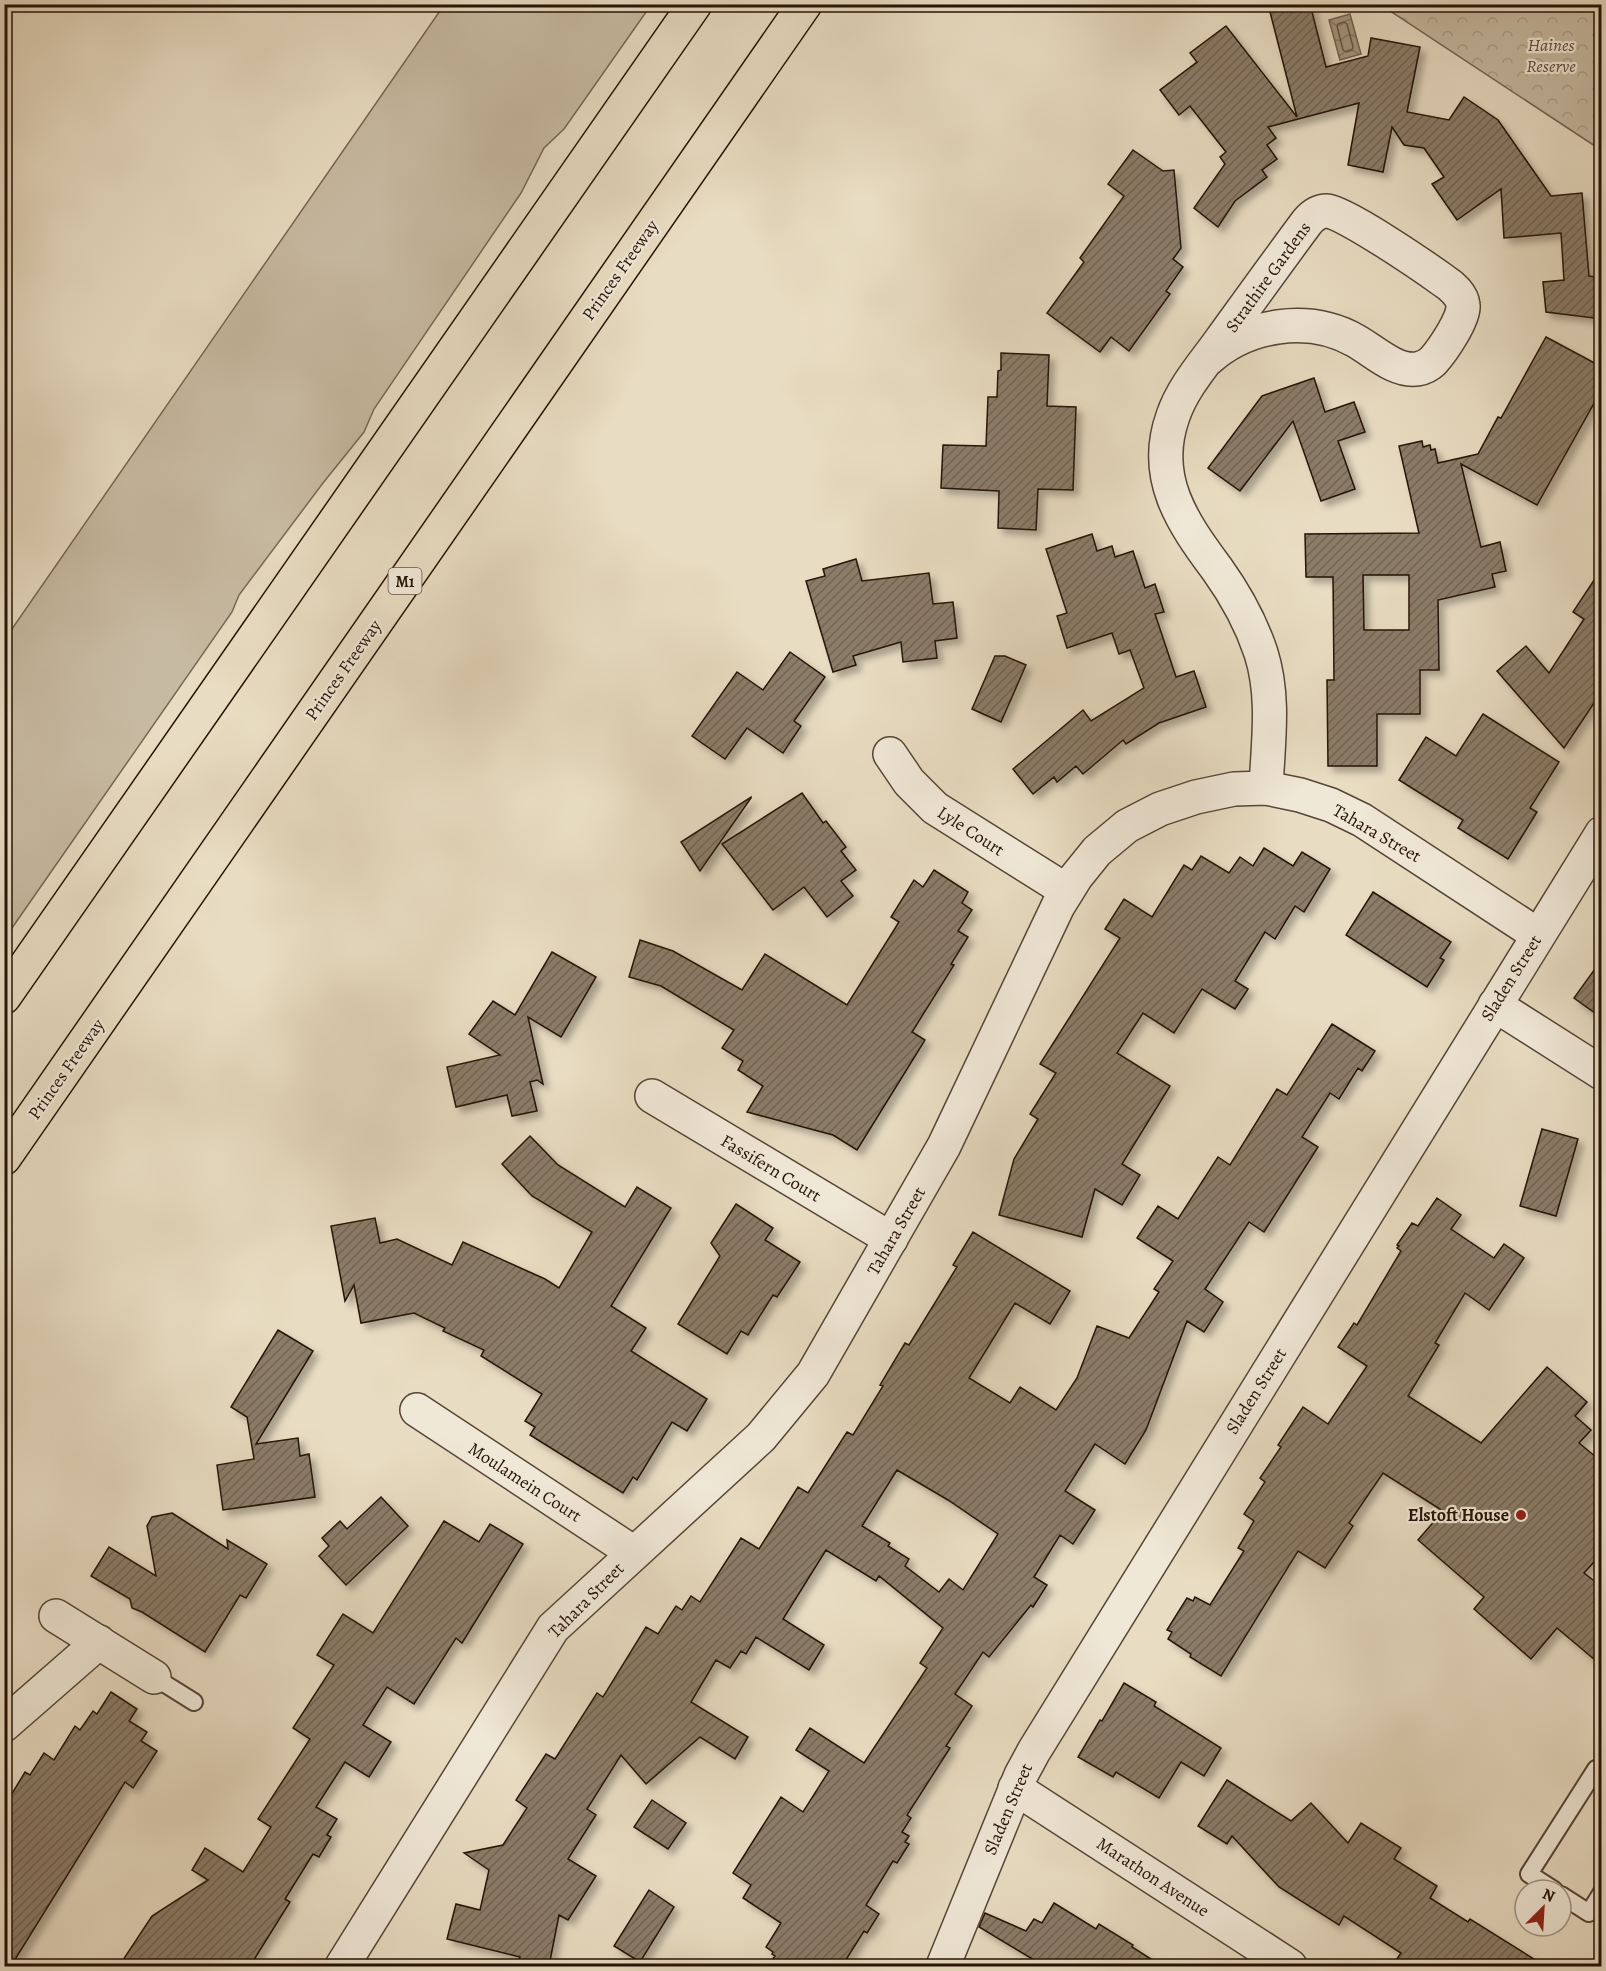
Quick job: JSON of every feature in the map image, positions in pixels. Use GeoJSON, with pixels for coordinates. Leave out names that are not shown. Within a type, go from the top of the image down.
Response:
{"type":"FeatureCollection","features":[{"type":"Feature","properties":{"kind":"highway"},"geometry":{"type":"LineString","coordinates":[[4,997],[695,4]]}},
{"type":"Feature","properties":{"kind":"highway","name":"Princes Freeway"},"geometry":{"type":"LineString","coordinates":[[4,1158],[805,4]]}},
{"type":"Feature","properties":{"kind":"street","name":"Strathire Gardens"},"geometry":{"type":"LineString","coordinates":[[1207,360],[1225,346],[1242,337],[1266,329],[1292,326],[1321,329],[1342,335],[1397,366],[1415,369],[1427,366],[1434,360],[1461,318],[1463,305],[1457,292],[1449,284],[1352,221],[1325,211],[1315,215],[1307,222],[1185,389],[1172,418],[1166,450],[1167,480],[1183,521],[1244,612],[1262,654],[1270,712],[1266,788]]}},
{"type":"Feature","properties":{"kind":"street","name":"Lyle Court"},"geometry":{"type":"LineString","coordinates":[[890,754],[909,782],[935,808],[1067,891]]}},
{"type":"Feature","properties":{"kind":"street","name":"Tahara Street"},"geometry":{"type":"LineString","coordinates":[[342,1966],[553,1628],[761,1437],[813,1374],[944,1146],[1002,1028],[1048,926],[1067,891],[1086,863],[1110,838],[1145,816],[1196,797],[1234,789],[1266,788],[1300,795],[1348,812],[1376,828],[1538,935]]}},
{"type":"Feature","properties":{"kind":"street","name":"Sladen Street"},"geometry":{"type":"LineString","coordinates":[[943,1966],[1016,1788],[1041,1739],[1602,833]]}},
{"type":"Feature","properties":{"kind":"street"},"geometry":{"type":"LineString","coordinates":[[1495,1005],[1602,1073]]}},
{"type":"Feature","properties":{"kind":"street","name":"Fassifern Court"},"geometry":{"type":"LineString","coordinates":[[652,1096],[891,1239]]}},
{"type":"Feature","properties":{"kind":"street","name":"Moulamein Court"},"geometry":{"type":"LineString","coordinates":[[417,1410],[634,1553]]}},
{"type":"Feature","properties":{"kind":"street"},"geometry":{"type":"LineString","coordinates":[[56,1616],[154,1677]]}},
{"type":"Feature","properties":{"kind":"street"},"geometry":{"type":"LineString","coordinates":[[4,1725],[99,1642]]}},
{"type":"Feature","properties":{"kind":"street","name":"Marathon Avenue"},"geometry":{"type":"LineString","coordinates":[[1016,1788],[1290,1966]]}},
{"type":"Feature","properties":{"kind":"lane"},"geometry":{"type":"LineString","coordinates":[[154,1677],[194,1702]]}},
{"type":"Feature","properties":{"kind":"lane"},"geometry":{"type":"LineString","coordinates":[[1535,1878],[1529,1874],[1600,1767]]}},
{"type":"Feature","properties":{"kind":"lane"},"geometry":{"type":"LineString","coordinates":[[1573,1903],[1589,1913],[1602,1892]]}},
{"type":"Feature","properties":{"kind":"green space"},"geometry":{"type":"Polygon","coordinates":[[[444,5],[651,5],[564,129],[544,148],[521,193],[374,409],[364,432],[239,595],[232,612],[5,938],[5,639],[444,5]]]}},
{"type":"Feature","properties":{"kind":"green space","name":"Haines Reserve"},"geometry":{"type":"Polygon","coordinates":[[[1381,5],[1601,5],[1601,150],[1381,5]]]}},
{"type":"Feature","properties":{"kind":"water"},"geometry":{"type":"Polygon","coordinates":[[[1350,14],[1361,54],[1340,60],[1329,20],[1350,14]]]}},
{"type":"Feature","properties":{"kind":"building"},"geometry":{"type":"Polygon","coordinates":[[[1284,4],[1310,4],[1326,67],[1368,56],[1371,38],[1420,47],[1407,112],[1449,120],[1464,97],[1498,120],[1551,196],[1582,193],[1589,276],[1602,278],[1602,319],[1546,312],[1543,282],[1564,280],[1561,233],[1504,238],[1501,189],[1457,220],[1432,184],[1444,177],[1424,148],[1404,145],[1392,127],[1383,172],[1348,165],[1359,103],[1268,127],[1276,138],[1267,145],[1277,159],[1262,170],[1267,177],[1235,201],[1218,227],[1194,208],[1225,164],[1220,157],[1226,152],[1190,106],[1179,115],[1160,90],[1197,62],[1190,53],[1226,26],[1297,117],[1269,8],[1284,4]]]}},
{"type":"Feature","properties":{"kind":"building"},"geometry":{"type":"Polygon","coordinates":[[[1133,150],[1163,171],[1174,170],[1181,248],[1173,259],[1183,267],[1166,291],[1170,294],[1129,351],[1111,337],[1100,352],[1047,313],[1084,262],[1080,258],[1124,196],[1108,184],[1133,150]]]}},
{"type":"Feature","properties":{"kind":"building"},"geometry":{"type":"Polygon","coordinates":[[[1546,337],[1602,367],[1602,389],[1537,505],[1461,464],[1481,547],[1500,542],[1506,571],[1492,574],[1495,587],[1438,600],[1439,670],[1420,670],[1420,714],[1377,714],[1377,766],[1328,766],[1327,680],[1334,680],[1333,577],[1306,577],[1305,534],[1419,533],[1399,446],[1422,441],[1423,447],[1430,445],[1431,450],[1435,449],[1438,463],[1478,454],[1498,417],[1501,418],[1546,337]],[[1363,575],[1364,630],[1409,630],[1409,575],[1363,575]]]}},
{"type":"Feature","properties":{"kind":"building"},"geometry":{"type":"Polygon","coordinates":[[[1001,353],[1049,355],[1047,406],[1076,407],[1073,490],[1038,489],[1036,530],[998,528],[999,491],[941,488],[943,445],[986,446],[988,397],[997,397],[1001,353]]]}},
{"type":"Feature","properties":{"kind":"building"},"geometry":{"type":"Polygon","coordinates":[[[1314,378],[1325,412],[1354,402],[1365,432],[1338,441],[1355,489],[1321,501],[1293,421],[1240,491],[1208,468],[1262,396],[1314,378]]]}},
{"type":"Feature","properties":{"kind":"building"},"geometry":{"type":"Polygon","coordinates":[[[1092,534],[1097,551],[1112,546],[1115,557],[1133,551],[1145,588],[1155,584],[1164,612],[1155,614],[1176,677],[1194,671],[1206,707],[1159,723],[1126,744],[1123,740],[1083,774],[1076,766],[1057,782],[1054,777],[1033,794],[1013,769],[1083,710],[1091,721],[1144,688],[1130,650],[1119,654],[1112,633],[1067,648],[1057,616],[1067,613],[1046,549],[1092,534]]]}},
{"type":"Feature","properties":{"kind":"building"},"geometry":{"type":"Polygon","coordinates":[[[856,559],[862,581],[929,573],[933,604],[953,602],[957,638],[935,641],[937,658],[903,662],[901,642],[853,656],[856,665],[833,672],[806,581],[825,576],[823,569],[856,559]]]}},
{"type":"Feature","properties":{"kind":"building"},"geometry":{"type":"Polygon","coordinates":[[[1602,568],[1602,691],[1564,748],[1497,671],[1526,646],[1549,673],[1584,619],[1573,612],[1602,568]]]}},
{"type":"Feature","properties":{"kind":"building"},"geometry":{"type":"Polygon","coordinates":[[[790,652],[825,677],[794,721],[801,726],[783,753],[747,728],[725,759],[692,736],[737,672],[763,690],[790,652]]]}},
{"type":"Feature","properties":{"kind":"building"},"geometry":{"type":"Polygon","coordinates":[[[995,656],[1005,656],[1026,665],[1001,722],[972,709],[995,656]]]}},
{"type":"Feature","properties":{"kind":"building"},"geometry":{"type":"Polygon","coordinates":[[[1483,714],[1559,762],[1530,808],[1537,812],[1508,859],[1458,828],[1463,820],[1399,780],[1426,737],[1456,756],[1483,714]]]}},
{"type":"Feature","properties":{"kind":"building"},"geometry":{"type":"Polygon","coordinates":[[[802,793],[823,823],[826,821],[846,847],[841,851],[856,870],[841,881],[853,896],[827,917],[804,887],[773,910],[722,844],[802,793]]]}},
{"type":"Feature","properties":{"kind":"building"},"geometry":{"type":"Polygon","coordinates":[[[751,798],[700,871],[681,842],[751,798]]]}},
{"type":"Feature","properties":{"kind":"building"},"geometry":{"type":"Polygon","coordinates":[[[1264,848],[1293,866],[1302,852],[1330,869],[1304,912],[1295,906],[1275,939],[1265,932],[1235,981],[1248,989],[1235,1009],[1202,989],[1174,1033],[1143,1013],[1117,1053],[1170,1086],[1122,1164],[1140,1175],[1122,1205],[1095,1189],[1082,1237],[999,1215],[1014,1159],[1038,1119],[1030,1114],[1056,1073],[1040,1064],[1120,938],[1105,929],[1124,899],[1152,917],[1184,865],[1192,870],[1201,856],[1229,873],[1240,857],[1253,866],[1264,848]]]}},
{"type":"Feature","properties":{"kind":"building"},"geometry":{"type":"Polygon","coordinates":[[[934,870],[968,892],[962,903],[972,910],[958,931],[968,937],[951,964],[954,965],[912,1032],[925,1040],[857,1150],[833,1135],[747,1112],[763,1086],[738,1070],[743,1061],[722,1048],[734,1030],[661,986],[629,977],[640,940],[673,951],[742,990],[765,954],[847,1005],[899,922],[891,917],[914,880],[923,887],[934,870]]]}},
{"type":"Feature","properties":{"kind":"building"},"geometry":{"type":"Polygon","coordinates":[[[1373,892],[1451,942],[1440,958],[1444,960],[1427,987],[1346,935],[1373,892]]]}},
{"type":"Feature","properties":{"kind":"building"},"geometry":{"type":"Polygon","coordinates":[[[552,952],[596,977],[561,1037],[528,1017],[543,1084],[537,1080],[530,1082],[537,1111],[512,1116],[507,1095],[456,1107],[447,1067],[500,1055],[469,1034],[493,1001],[515,1015],[552,952]]]}},
{"type":"Feature","properties":{"kind":"building"},"geometry":{"type":"Polygon","coordinates":[[[1602,959],[1602,1018],[1574,998],[1602,959]]]}},
{"type":"Feature","properties":{"kind":"building"},"geometry":{"type":"Polygon","coordinates":[[[1332,1024],[1375,1051],[1362,1071],[1358,1068],[1339,1099],[1330,1093],[1302,1137],[1318,1147],[1264,1232],[1249,1222],[1205,1289],[1223,1302],[1204,1332],[1187,1321],[1146,1430],[1125,1464],[1095,1444],[1065,1491],[1095,1510],[1073,1544],[1060,1535],[1034,1577],[1047,1585],[1033,1607],[1031,1605],[989,1657],[983,1652],[955,1694],[972,1706],[946,1746],[950,1748],[907,1815],[911,1818],[902,1832],[909,1836],[905,1842],[909,1844],[897,1863],[893,1861],[866,1905],[879,1914],[867,1933],[864,1931],[842,1966],[768,1966],[775,1956],[766,1947],[781,1923],[743,1898],[751,1885],[733,1873],[781,1797],[803,1812],[829,1771],[796,1750],[810,1728],[864,1763],[927,1668],[920,1663],[943,1628],[879,1576],[876,1581],[826,1550],[783,1619],[824,1645],[809,1670],[756,1637],[746,1654],[741,1651],[730,1668],[716,1660],[691,1702],[748,1737],[735,1759],[700,1737],[646,1784],[621,1755],[587,1809],[596,1815],[568,1859],[596,1876],[568,1920],[559,1915],[549,1966],[517,1966],[520,1957],[447,1939],[456,1904],[480,1910],[489,1870],[464,1853],[503,1845],[527,1808],[516,1800],[546,1754],[555,1759],[597,1693],[603,1697],[646,1627],[658,1634],[676,1606],[682,1610],[691,1596],[700,1602],[741,1538],[759,1549],[798,1487],[808,1493],[847,1432],[853,1435],[883,1386],[880,1385],[905,1343],[909,1345],[957,1267],[953,1265],[973,1232],[1070,1291],[1050,1324],[1015,1303],[969,1378],[1010,1403],[1020,1387],[1056,1410],[1077,1378],[1097,1326],[1129,1338],[1159,1292],[1154,1289],[1173,1261],[1137,1238],[1158,1206],[1178,1219],[1218,1157],[1230,1165],[1277,1089],[1287,1095],[1332,1024]],[[897,1470],[862,1526],[890,1543],[888,1546],[909,1559],[905,1566],[939,1592],[949,1579],[963,1590],[998,1534],[948,1500],[897,1470]]]}},
{"type":"Feature","properties":{"kind":"building"},"geometry":{"type":"Polygon","coordinates":[[[1542,1129],[1578,1139],[1556,1216],[1520,1206],[1542,1129]]]}},
{"type":"Feature","properties":{"kind":"building"},"geometry":{"type":"Polygon","coordinates":[[[530,1136],[558,1165],[625,1207],[637,1187],[671,1208],[611,1306],[646,1328],[631,1351],[707,1399],[687,1431],[672,1422],[637,1480],[633,1477],[623,1493],[530,1435],[535,1427],[525,1421],[542,1394],[481,1356],[484,1350],[443,1331],[445,1328],[414,1313],[361,1323],[354,1285],[345,1301],[331,1226],[375,1218],[380,1243],[397,1239],[452,1265],[463,1242],[545,1279],[559,1288],[592,1232],[532,1196],[502,1164],[530,1136]]]}},
{"type":"Feature","properties":{"kind":"building"},"geometry":{"type":"Polygon","coordinates":[[[1437,1198],[1461,1215],[1451,1229],[1494,1258],[1504,1244],[1524,1258],[1489,1310],[1465,1293],[1435,1343],[1439,1345],[1408,1396],[1481,1443],[1547,1367],[1587,1402],[1575,1416],[1591,1430],[1579,1443],[1602,1462],[1602,1553],[1584,1573],[1602,1587],[1602,1666],[1557,1628],[1531,1659],[1474,1609],[1484,1597],[1418,1540],[1443,1511],[1383,1473],[1349,1523],[1353,1526],[1325,1568],[1298,1551],[1221,1676],[1190,1657],[1191,1654],[1168,1639],[1172,1632],[1167,1630],[1187,1598],[1193,1601],[1195,1597],[1210,1605],[1244,1551],[1238,1548],[1254,1521],[1244,1514],[1265,1482],[1260,1478],[1281,1447],[1278,1445],[1303,1407],[1328,1424],[1367,1366],[1338,1347],[1354,1323],[1357,1325],[1401,1251],[1397,1245],[1412,1223],[1418,1226],[1437,1198]]]}},
{"type":"Feature","properties":{"kind":"building"},"geometry":{"type":"Polygon","coordinates":[[[736,1204],[773,1228],[765,1240],[800,1262],[777,1297],[773,1295],[748,1335],[741,1331],[727,1354],[678,1324],[720,1256],[711,1243],[736,1204]]]}},
{"type":"Feature","properties":{"kind":"building"},"geometry":{"type":"Polygon","coordinates":[[[278,1330],[313,1351],[256,1444],[298,1438],[300,1456],[309,1454],[315,1497],[223,1510],[217,1465],[254,1459],[247,1417],[231,1407],[278,1330]]]}},
{"type":"Feature","properties":{"kind":"building"},"geometry":{"type":"Polygon","coordinates":[[[381,1497],[408,1526],[346,1585],[319,1556],[329,1546],[322,1538],[340,1521],[347,1529],[381,1497]]]}},
{"type":"Feature","properties":{"kind":"building"},"geometry":{"type":"Polygon","coordinates":[[[172,1513],[228,1549],[227,1540],[267,1564],[246,1598],[240,1595],[205,1652],[132,1608],[130,1599],[91,1576],[109,1547],[156,1576],[147,1526],[152,1517],[172,1513]]]}},
{"type":"Feature","properties":{"kind":"building"},"geometry":{"type":"Polygon","coordinates":[[[444,1521],[479,1542],[490,1524],[523,1544],[462,1643],[456,1638],[414,1704],[387,1687],[363,1725],[391,1742],[369,1777],[345,1762],[316,1807],[337,1819],[327,1835],[331,1837],[319,1857],[313,1854],[285,1899],[290,1902],[250,1966],[119,1966],[152,1916],[208,1880],[192,1870],[205,1848],[243,1872],[271,1827],[258,1819],[310,1739],[293,1728],[334,1665],[317,1655],[343,1614],[373,1633],[444,1521]]]}},
{"type":"Feature","properties":{"kind":"building"},"geometry":{"type":"Polygon","coordinates":[[[1124,1683],[1156,1702],[1154,1706],[1221,1748],[1204,1776],[1181,1762],[1159,1798],[1116,1772],[1113,1777],[1078,1757],[1124,1683]]]}},
{"type":"Feature","properties":{"kind":"building"},"geometry":{"type":"Polygon","coordinates":[[[111,1692],[137,1709],[129,1721],[147,1732],[141,1741],[157,1751],[133,1788],[125,1782],[11,1966],[4,1966],[4,1807],[25,1772],[30,1775],[44,1753],[54,1760],[75,1726],[80,1730],[93,1711],[97,1714],[111,1692]]]}},
{"type":"Feature","properties":{"kind":"building"},"geometry":{"type":"Polygon","coordinates":[[[1227,1780],[1291,1821],[1311,1803],[1348,1843],[1361,1823],[1401,1848],[1394,1859],[1437,1886],[1430,1898],[1468,1922],[1470,1919],[1545,1966],[1392,1966],[1401,1953],[1344,1916],[1339,1925],[1279,1887],[1232,1836],[1227,1844],[1198,1826],[1227,1780]]]}},
{"type":"Feature","properties":{"kind":"building"},"geometry":{"type":"Polygon","coordinates":[[[652,1800],[686,1823],[668,1849],[634,1827],[652,1800]]]}},
{"type":"Feature","properties":{"kind":"building"},"geometry":{"type":"Polygon","coordinates":[[[649,1890],[674,1907],[640,1962],[614,1946],[649,1890]]]}},
{"type":"Feature","properties":{"kind":"building"},"geometry":{"type":"Polygon","coordinates":[[[1054,1903],[1096,1929],[1099,1924],[1162,1966],[1044,1966],[979,1927],[985,1913],[1026,1931],[1034,1919],[1042,1923],[1054,1903]]]}},
{"type":"Feature","properties":{"kind":"place","name":"Elstoft House"},"geometry":{"type":"Point","coordinates":[1521,1515]}}]}
